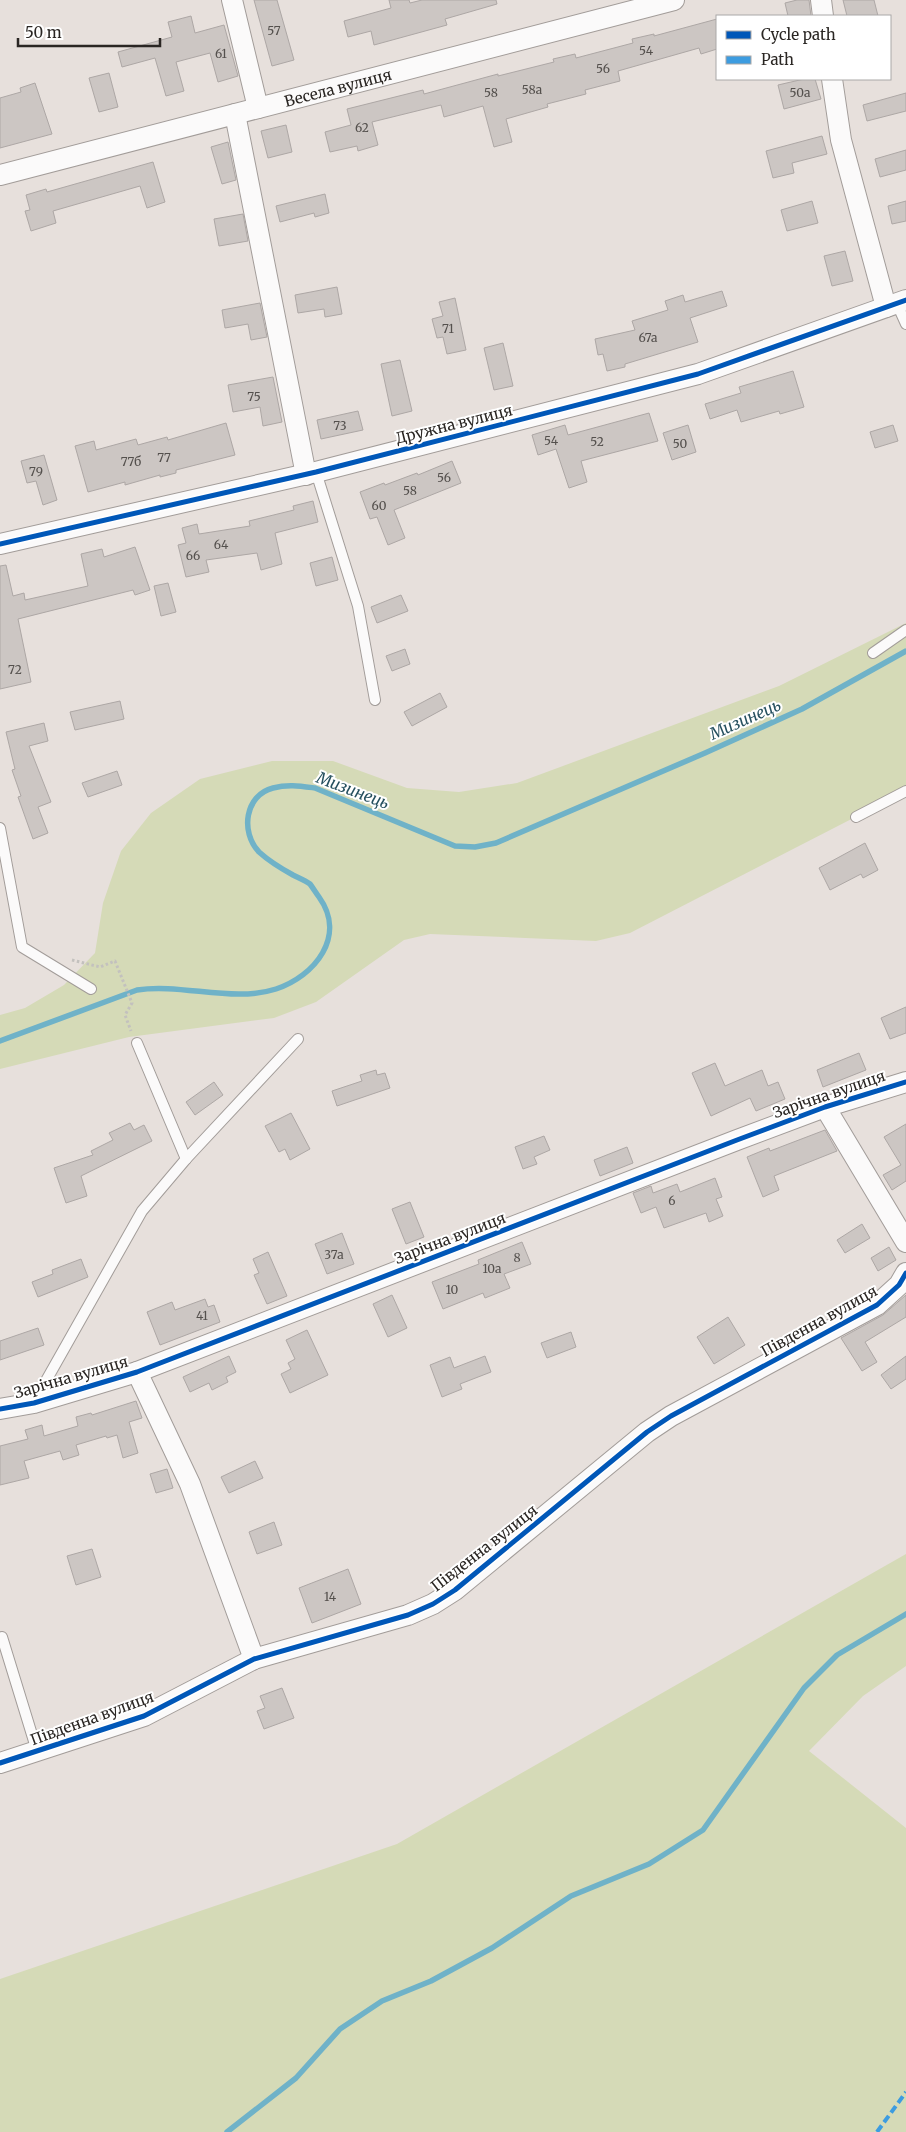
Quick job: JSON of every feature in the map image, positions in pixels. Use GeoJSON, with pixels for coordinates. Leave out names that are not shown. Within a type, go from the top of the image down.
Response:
{"type":"FeatureCollection","features":[{"type":"Feature","properties":{"kind":"street"},"geometry":{"type":"LineString","coordinates":[[232,0],[258,108]]}},
{"type":"Feature","properties":{"kind":"street","name":"Весела вулиця"},"geometry":{"type":"LineString","coordinates":[[0,175],[674,0]]}},
{"type":"Feature","properties":{"kind":"street"},"geometry":{"type":"LineString","coordinates":[[821,0],[823,15]]}},
{"type":"Feature","properties":{"kind":"street"},"geometry":{"type":"LineString","coordinates":[[832,80],[841,140],[896,304]]}},
{"type":"Feature","properties":{"kind":"street"},"geometry":{"type":"LineString","coordinates":[[235,114],[311,473]]}},
{"type":"Feature","properties":{"kind":"street","name":"Дружна вулиця"},"geometry":{"type":"LineString","coordinates":[[0,544],[311,473],[698,374],[896,304]]}},
{"type":"Feature","properties":{"kind":"street","name":"Зарічна вулиця"},"geometry":{"type":"LineString","coordinates":[[0,1409],[34,1403],[137,1372],[825,1107],[906,1082]]}},
{"type":"Feature","properties":{"kind":"street"},"geometry":{"type":"LineString","coordinates":[[825,1107],[906,1242]]}},
{"type":"Feature","properties":{"kind":"street","name":"Південна вулиця"},"geometry":{"type":"LineString","coordinates":[[0,1763],[144,1716],[254,1659],[408,1615],[433,1604],[454,1590],[647,1432],[671,1416],[877,1305],[899,1285],[906,1273]]}},
{"type":"Feature","properties":{"kind":"street"},"geometry":{"type":"LineString","coordinates":[[137,1372],[190,1484],[254,1659]]}},
{"type":"Feature","properties":{"kind":"lane"},"geometry":{"type":"LineString","coordinates":[[896,304],[906,324]]}},
{"type":"Feature","properties":{"kind":"lane"},"geometry":{"type":"LineString","coordinates":[[311,473],[358,606],[375,700]]}},
{"type":"Feature","properties":{"kind":"lane"},"geometry":{"type":"LineString","coordinates":[[873,653],[906,630]]}},
{"type":"Feature","properties":{"kind":"lane"},"geometry":{"type":"LineString","coordinates":[[856,817],[906,791]]}},
{"type":"Feature","properties":{"kind":"lane"},"geometry":{"type":"LineString","coordinates":[[0,828],[22,946],[91,989]]}},
{"type":"Feature","properties":{"kind":"lane"},"geometry":{"type":"LineString","coordinates":[[34,1403],[142,1211],[186,1159],[298,1039]]}},
{"type":"Feature","properties":{"kind":"lane"},"geometry":{"type":"LineString","coordinates":[[137,1043],[186,1159]]}},
{"type":"Feature","properties":{"kind":"lane"},"geometry":{"type":"LineString","coordinates":[[2,1637],[36,1751]]}},
{"type":"Feature","properties":{"kind":"path"},"geometry":{"type":"LineString","coordinates":[[100,967],[115,961],[132,1003],[125,1015]]}},
{"type":"Feature","properties":{"kind":"green space"},"geometry":{"type":"Polygon","coordinates":[[[906,623],[906,791],[630,933],[596,941],[430,934],[404,940],[316,1002],[274,1018],[129,1037],[0,1069],[0,1015],[25,1008],[64,985],[95,953],[103,903],[121,851],[151,813],[200,779],[272,761],[333,761],[407,788],[459,792],[517,783],[779,686],[906,623]]]}},
{"type":"Feature","properties":{"kind":"green space"},"geometry":{"type":"Polygon","coordinates":[[[906,1554],[906,1666],[863,1696],[809,1751],[906,1828],[906,2132],[0,2132],[0,1979],[397,1844],[906,1554]]]}},
{"type":"Feature","properties":{"kind":"building"},"geometry":{"type":"Polygon","coordinates":[[[254,0],[277,0],[294,60],[272,66],[254,0]]]}},
{"type":"Feature","properties":{"kind":"building"},"geometry":{"type":"Polygon","coordinates":[[[389,0],[409,0],[410,3],[422,0],[496,0],[497,4],[445,19],[447,25],[374,45],[371,31],[348,37],[344,21],[391,8],[389,0]]]}},
{"type":"Feature","properties":{"kind":"building"},"geometry":{"type":"Polygon","coordinates":[[[809,0],[811,15],[788,15],[785,3],[809,0]]]}},
{"type":"Feature","properties":{"kind":"building"},"geometry":{"type":"Polygon","coordinates":[[[843,0],[874,0],[878,15],[847,15],[843,0]]]}},
{"type":"Feature","properties":{"kind":"building"},"geometry":{"type":"Polygon","coordinates":[[[191,16],[195,33],[224,25],[238,76],[218,82],[210,53],[176,62],[184,91],[166,96],[155,58],[122,67],[118,52],[172,37],[168,22],[191,16]]]}},
{"type":"Feature","properties":{"kind":"building"},"geometry":{"type":"Polygon","coordinates":[[[716,19],[716,49],[701,54],[699,48],[618,71],[620,81],[585,90],[586,94],[547,104],[548,107],[506,119],[512,142],[494,147],[483,106],[444,117],[441,105],[372,122],[378,145],[358,151],[357,146],[330,152],[325,132],[351,125],[347,109],[423,90],[424,94],[498,74],[498,76],[554,62],[553,59],[575,54],[576,58],[633,43],[632,39],[654,34],[654,36],[716,19]]]}},
{"type":"Feature","properties":{"kind":"building"},"geometry":{"type":"Polygon","coordinates":[[[109,73],[118,107],[99,112],[89,78],[109,73]]]}},
{"type":"Feature","properties":{"kind":"building"},"geometry":{"type":"Polygon","coordinates":[[[800,80],[815,80],[821,99],[784,109],[778,85],[800,80]]]}},
{"type":"Feature","properties":{"kind":"building"},"geometry":{"type":"Polygon","coordinates":[[[35,83],[52,134],[0,148],[0,98],[21,92],[20,88],[35,83]]]}},
{"type":"Feature","properties":{"kind":"building"},"geometry":{"type":"Polygon","coordinates":[[[906,93],[906,111],[867,121],[863,105],[906,93]]]}},
{"type":"Feature","properties":{"kind":"building"},"geometry":{"type":"Polygon","coordinates":[[[286,125],[292,152],[268,158],[261,131],[286,125]]]}},
{"type":"Feature","properties":{"kind":"building"},"geometry":{"type":"Polygon","coordinates":[[[822,136],[827,154],[792,163],[794,173],[773,178],[766,151],[822,136]]]}},
{"type":"Feature","properties":{"kind":"building"},"geometry":{"type":"Polygon","coordinates":[[[228,142],[236,180],[222,184],[211,147],[228,142]]]}},
{"type":"Feature","properties":{"kind":"building"},"geometry":{"type":"Polygon","coordinates":[[[906,150],[906,170],[880,177],[875,159],[906,150]]]}},
{"type":"Feature","properties":{"kind":"building"},"geometry":{"type":"Polygon","coordinates":[[[153,162],[165,202],[147,208],[140,186],[53,211],[56,223],[31,231],[25,211],[30,210],[26,195],[46,189],[47,192],[153,162]]]}},
{"type":"Feature","properties":{"kind":"building"},"geometry":{"type":"Polygon","coordinates":[[[325,194],[329,213],[315,217],[314,213],[280,222],[276,206],[325,194]]]}},
{"type":"Feature","properties":{"kind":"building"},"geometry":{"type":"Polygon","coordinates":[[[812,201],[818,223],[787,231],[781,210],[812,201]]]}},
{"type":"Feature","properties":{"kind":"building"},"geometry":{"type":"Polygon","coordinates":[[[906,201],[906,221],[892,224],[888,206],[906,201]]]}},
{"type":"Feature","properties":{"kind":"building"},"geometry":{"type":"Polygon","coordinates":[[[243,214],[248,241],[219,246],[214,219],[243,214]]]}},
{"type":"Feature","properties":{"kind":"building"},"geometry":{"type":"Polygon","coordinates":[[[845,251],[853,281],[832,286],[824,256],[845,251]]]}},
{"type":"Feature","properties":{"kind":"building"},"geometry":{"type":"Polygon","coordinates":[[[337,287],[342,314],[325,317],[324,309],[298,313],[295,295],[337,287]]]}},
{"type":"Feature","properties":{"kind":"building"},"geometry":{"type":"Polygon","coordinates":[[[722,291],[727,306],[690,318],[698,342],[625,364],[625,367],[607,371],[603,354],[598,355],[595,339],[635,330],[632,321],[668,310],[665,301],[683,295],[685,302],[722,291]]]}},
{"type":"Feature","properties":{"kind":"building"},"geometry":{"type":"Polygon","coordinates":[[[455,298],[466,350],[447,354],[443,337],[437,338],[432,319],[443,316],[439,302],[455,298]]]}},
{"type":"Feature","properties":{"kind":"building"},"geometry":{"type":"Polygon","coordinates":[[[260,303],[267,337],[251,340],[248,324],[225,328],[222,310],[260,303]]]}},
{"type":"Feature","properties":{"kind":"building"},"geometry":{"type":"Polygon","coordinates":[[[503,343],[513,386],[494,390],[484,348],[503,343]]]}},
{"type":"Feature","properties":{"kind":"building"},"geometry":{"type":"Polygon","coordinates":[[[400,360],[412,411],[392,416],[381,364],[400,360]]]}},
{"type":"Feature","properties":{"kind":"building"},"geometry":{"type":"Polygon","coordinates":[[[793,371],[804,407],[780,414],[779,411],[741,422],[737,410],[710,419],[705,404],[741,393],[739,387],[793,371]]]}},
{"type":"Feature","properties":{"kind":"building"},"geometry":{"type":"Polygon","coordinates":[[[273,377],[282,422],[263,426],[260,407],[233,412],[228,385],[273,377]]]}},
{"type":"Feature","properties":{"kind":"building"},"geometry":{"type":"Polygon","coordinates":[[[358,411],[363,430],[321,439],[317,420],[358,411]]]}},
{"type":"Feature","properties":{"kind":"building"},"geometry":{"type":"Polygon","coordinates":[[[649,413],[658,441],[581,461],[587,482],[569,488],[556,449],[538,455],[532,435],[565,425],[568,435],[649,413]]]}},
{"type":"Feature","properties":{"kind":"building"},"geometry":{"type":"Polygon","coordinates":[[[226,423],[235,455],[176,470],[176,473],[160,477],[160,475],[125,485],[125,482],[88,492],[75,446],[94,441],[96,450],[136,439],[138,445],[167,437],[168,440],[226,423]]]}},
{"type":"Feature","properties":{"kind":"building"},"geometry":{"type":"Polygon","coordinates":[[[688,425],[696,452],[672,460],[663,433],[688,425]]]}},
{"type":"Feature","properties":{"kind":"building"},"geometry":{"type":"Polygon","coordinates":[[[893,425],[898,441],[875,448],[870,432],[893,425]]]}},
{"type":"Feature","properties":{"kind":"building"},"geometry":{"type":"Polygon","coordinates":[[[44,455],[57,500],[43,505],[36,481],[27,483],[21,461],[44,455]]]}},
{"type":"Feature","properties":{"kind":"building"},"geometry":{"type":"Polygon","coordinates":[[[452,461],[461,483],[394,510],[405,538],[388,545],[377,517],[370,519],[360,492],[417,473],[418,475],[452,461]]]}},
{"type":"Feature","properties":{"kind":"building"},"geometry":{"type":"Polygon","coordinates":[[[313,501],[318,522],[275,533],[282,564],[261,570],[257,553],[206,560],[209,572],[186,577],[178,545],[186,543],[182,528],[197,524],[199,534],[250,526],[249,521],[294,510],[293,506],[313,501]]]}},
{"type":"Feature","properties":{"kind":"building"},"geometry":{"type":"Polygon","coordinates":[[[135,547],[150,590],[135,595],[133,590],[18,619],[31,682],[0,689],[0,566],[6,565],[13,596],[24,593],[25,600],[88,586],[81,554],[102,549],[104,557],[135,547]]]}},
{"type":"Feature","properties":{"kind":"building"},"geometry":{"type":"Polygon","coordinates":[[[332,557],[338,580],[316,586],[310,563],[332,557]]]}},
{"type":"Feature","properties":{"kind":"building"},"geometry":{"type":"Polygon","coordinates":[[[168,583],[176,612],[161,616],[154,586],[168,583]]]}},
{"type":"Feature","properties":{"kind":"building"},"geometry":{"type":"Polygon","coordinates":[[[401,595],[408,611],[377,623],[371,607],[401,595]]]}},
{"type":"Feature","properties":{"kind":"building"},"geometry":{"type":"Polygon","coordinates":[[[405,649],[410,664],[392,671],[386,656],[405,649]]]}},
{"type":"Feature","properties":{"kind":"building"},"geometry":{"type":"Polygon","coordinates":[[[440,693],[447,707],[412,726],[404,712],[440,693]]]}},
{"type":"Feature","properties":{"kind":"building"},"geometry":{"type":"Polygon","coordinates":[[[120,701],[124,719],[75,730],[70,712],[120,701]]]}},
{"type":"Feature","properties":{"kind":"building"},"geometry":{"type":"Polygon","coordinates":[[[44,723],[48,741],[29,746],[51,802],[38,807],[48,833],[33,839],[18,797],[21,796],[12,770],[15,769],[6,732],[44,723]]]}},
{"type":"Feature","properties":{"kind":"building"},"geometry":{"type":"Polygon","coordinates":[[[117,771],[122,785],[88,797],[82,783],[117,771]]]}},
{"type":"Feature","properties":{"kind":"building"},"geometry":{"type":"Polygon","coordinates":[[[865,843],[878,870],[863,878],[861,874],[830,890],[819,868],[865,843]]]}},
{"type":"Feature","properties":{"kind":"building"},"geometry":{"type":"Polygon","coordinates":[[[906,1007],[906,1033],[890,1039],[881,1018],[906,1007]]]}},
{"type":"Feature","properties":{"kind":"building"},"geometry":{"type":"Polygon","coordinates":[[[859,1053],[866,1070],[823,1087],[817,1070],[859,1053]]]}},
{"type":"Feature","properties":{"kind":"building"},"geometry":{"type":"Polygon","coordinates":[[[715,1063],[725,1086],[762,1070],[768,1086],[778,1082],[785,1099],[756,1111],[750,1098],[711,1116],[692,1073],[715,1063]]]}},
{"type":"Feature","properties":{"kind":"building"},"geometry":{"type":"Polygon","coordinates":[[[376,1070],[377,1075],[385,1073],[390,1088],[337,1106],[332,1091],[362,1081],[360,1075],[376,1070]]]}},
{"type":"Feature","properties":{"kind":"building"},"geometry":{"type":"Polygon","coordinates":[[[214,1082],[223,1095],[195,1115],[186,1102],[214,1082]]]}},
{"type":"Feature","properties":{"kind":"building"},"geometry":{"type":"Polygon","coordinates":[[[291,1113],[310,1149],[290,1160],[285,1149],[279,1152],[265,1126],[291,1113]]]}},
{"type":"Feature","properties":{"kind":"building"},"geometry":{"type":"Polygon","coordinates":[[[130,1123],[134,1130],[144,1125],[152,1141],[81,1176],[87,1196],[66,1203],[54,1168],[93,1155],[91,1151],[113,1140],[109,1133],[130,1123]]]}},
{"type":"Feature","properties":{"kind":"building"},"geometry":{"type":"Polygon","coordinates":[[[906,1124],[906,1181],[892,1190],[883,1175],[901,1165],[884,1137],[906,1124]]]}},
{"type":"Feature","properties":{"kind":"building"},"geometry":{"type":"Polygon","coordinates":[[[825,1130],[837,1151],[774,1176],[779,1190],[763,1197],[747,1157],[769,1148],[770,1151],[825,1130]]]}},
{"type":"Feature","properties":{"kind":"building"},"geometry":{"type":"Polygon","coordinates":[[[544,1136],[550,1150],[534,1157],[537,1164],[523,1169],[515,1147],[544,1136]]]}},
{"type":"Feature","properties":{"kind":"building"},"geometry":{"type":"Polygon","coordinates":[[[627,1147],[633,1163],[600,1176],[594,1160],[627,1147]]]}},
{"type":"Feature","properties":{"kind":"building"},"geometry":{"type":"Polygon","coordinates":[[[715,1178],[722,1197],[716,1199],[723,1216],[709,1222],[706,1213],[664,1228],[656,1207],[641,1213],[633,1193],[651,1186],[653,1193],[677,1184],[680,1192],[715,1178]]]}},
{"type":"Feature","properties":{"kind":"building"},"geometry":{"type":"Polygon","coordinates":[[[410,1202],[424,1237],[406,1244],[392,1209],[410,1202]]]}},
{"type":"Feature","properties":{"kind":"building"},"geometry":{"type":"Polygon","coordinates":[[[862,1224],[870,1238],[845,1253],[837,1240],[862,1224]]]}},
{"type":"Feature","properties":{"kind":"building"},"geometry":{"type":"Polygon","coordinates":[[[342,1233],[354,1264],[327,1274],[315,1244],[342,1233]]]}},
{"type":"Feature","properties":{"kind":"building"},"geometry":{"type":"Polygon","coordinates":[[[522,1242],[531,1264],[504,1274],[510,1288],[485,1298],[483,1293],[443,1309],[432,1282],[479,1264],[478,1260],[522,1242]]]}},
{"type":"Feature","properties":{"kind":"building"},"geometry":{"type":"Polygon","coordinates":[[[889,1247],[896,1260],[878,1271],[871,1258],[889,1247]]]}},
{"type":"Feature","properties":{"kind":"building"},"geometry":{"type":"Polygon","coordinates":[[[268,1252],[287,1296],[267,1304],[254,1275],[259,1273],[253,1259],[268,1252]]]}},
{"type":"Feature","properties":{"kind":"building"},"geometry":{"type":"Polygon","coordinates":[[[81,1259],[88,1277],[38,1297],[32,1282],[53,1274],[52,1270],[81,1259]]]}},
{"type":"Feature","properties":{"kind":"building"},"geometry":{"type":"Polygon","coordinates":[[[392,1295],[407,1328],[388,1337],[373,1304],[392,1295]]]}},
{"type":"Feature","properties":{"kind":"building"},"geometry":{"type":"Polygon","coordinates":[[[906,1295],[906,1317],[865,1342],[877,1362],[862,1371],[841,1338],[883,1315],[906,1295]]]}},
{"type":"Feature","properties":{"kind":"building"},"geometry":{"type":"Polygon","coordinates":[[[205,1299],[208,1307],[214,1305],[220,1322],[160,1345],[147,1312],[172,1302],[175,1310],[205,1299]]]}},
{"type":"Feature","properties":{"kind":"building"},"geometry":{"type":"Polygon","coordinates":[[[728,1317],[745,1345],[714,1364],[697,1337],[728,1317]]]}},
{"type":"Feature","properties":{"kind":"building"},"geometry":{"type":"Polygon","coordinates":[[[38,1328],[44,1345],[0,1360],[0,1341],[38,1328]]]}},
{"type":"Feature","properties":{"kind":"building"},"geometry":{"type":"Polygon","coordinates":[[[307,1330],[328,1375],[290,1393],[281,1374],[291,1369],[288,1363],[295,1359],[286,1340],[307,1330]]]}},
{"type":"Feature","properties":{"kind":"building"},"geometry":{"type":"Polygon","coordinates":[[[571,1332],[576,1347],[547,1358],[541,1343],[571,1332]]]}},
{"type":"Feature","properties":{"kind":"building"},"geometry":{"type":"Polygon","coordinates":[[[229,1356],[236,1372],[226,1377],[228,1382],[212,1390],[209,1383],[190,1392],[183,1377],[229,1356]]]}},
{"type":"Feature","properties":{"kind":"building"},"geometry":{"type":"Polygon","coordinates":[[[485,1356],[491,1372],[460,1384],[462,1389],[442,1397],[430,1365],[450,1357],[454,1368],[485,1356]]]}},
{"type":"Feature","properties":{"kind":"building"},"geometry":{"type":"Polygon","coordinates":[[[906,1356],[906,1379],[891,1389],[881,1375],[906,1356]]]}},
{"type":"Feature","properties":{"kind":"building"},"geometry":{"type":"Polygon","coordinates":[[[136,1401],[142,1418],[129,1422],[138,1453],[123,1458],[117,1435],[107,1438],[106,1436],[76,1445],[79,1455],[63,1460],[60,1451],[24,1461],[29,1478],[0,1485],[0,1446],[28,1439],[25,1430],[42,1425],[44,1436],[78,1426],[76,1417],[91,1413],[92,1415],[136,1401]]]}},
{"type":"Feature","properties":{"kind":"building"},"geometry":{"type":"Polygon","coordinates":[[[255,1461],[263,1478],[229,1493],[221,1477],[255,1461]]]}},
{"type":"Feature","properties":{"kind":"building"},"geometry":{"type":"Polygon","coordinates":[[[167,1469],[173,1488],[156,1493],[150,1474],[167,1469]]]}},
{"type":"Feature","properties":{"kind":"building"},"geometry":{"type":"Polygon","coordinates":[[[274,1522],[282,1545],[257,1554],[249,1532],[274,1522]]]}},
{"type":"Feature","properties":{"kind":"building"},"geometry":{"type":"Polygon","coordinates":[[[92,1549],[101,1577],[76,1585],[67,1556],[92,1549]]]}},
{"type":"Feature","properties":{"kind":"building"},"geometry":{"type":"Polygon","coordinates":[[[348,1569],[361,1604],[312,1623],[299,1588],[348,1569]]]}},
{"type":"Feature","properties":{"kind":"building"},"geometry":{"type":"Polygon","coordinates":[[[282,1688],[294,1718],[264,1729],[257,1711],[265,1708],[260,1696],[282,1688]]]}},
{"type":"Feature","properties":{"kind":"waterway","name":"Мизинець"},"geometry":{"type":"LineString","coordinates":[[0,1041],[137,990],[172,989],[225,994],[260,993],[276,989],[303,975],[323,953],[328,940],[330,926],[327,912],[310,884],[271,862],[259,852],[249,835],[248,815],[251,806],[256,798],[273,788],[284,786],[315,788],[455,846],[475,847],[496,843],[802,709],[906,651]]}},
{"type":"Feature","properties":{"kind":"waterway"},"geometry":{"type":"LineString","coordinates":[[227,2132],[296,2078],[340,2029],[382,2001],[431,1981],[492,1948],[571,1896],[649,1864],[703,1830],[804,1688],[837,1655],[906,1614]]}},
{"type":"Feature","properties":{"kind":"marked path"},"geometry":{"type":"LineString","coordinates":[[877,2132],[906,2092]]}},
{"type":"Feature","properties":{"kind":"cycle path"},"geometry":{"type":"LineString","coordinates":[[0,544],[316,472],[698,374],[906,300]]}},
{"type":"Feature","properties":{"kind":"cycle path"},"geometry":{"type":"LineString","coordinates":[[0,1409],[34,1403],[137,1372],[737,1140],[825,1107],[906,1082]]}},
{"type":"Feature","properties":{"kind":"cycle path"},"geometry":{"type":"LineString","coordinates":[[0,1763],[144,1716],[254,1659],[408,1615],[433,1604],[455,1590],[647,1432],[671,1416],[877,1305],[899,1285],[906,1273]]}}]}
